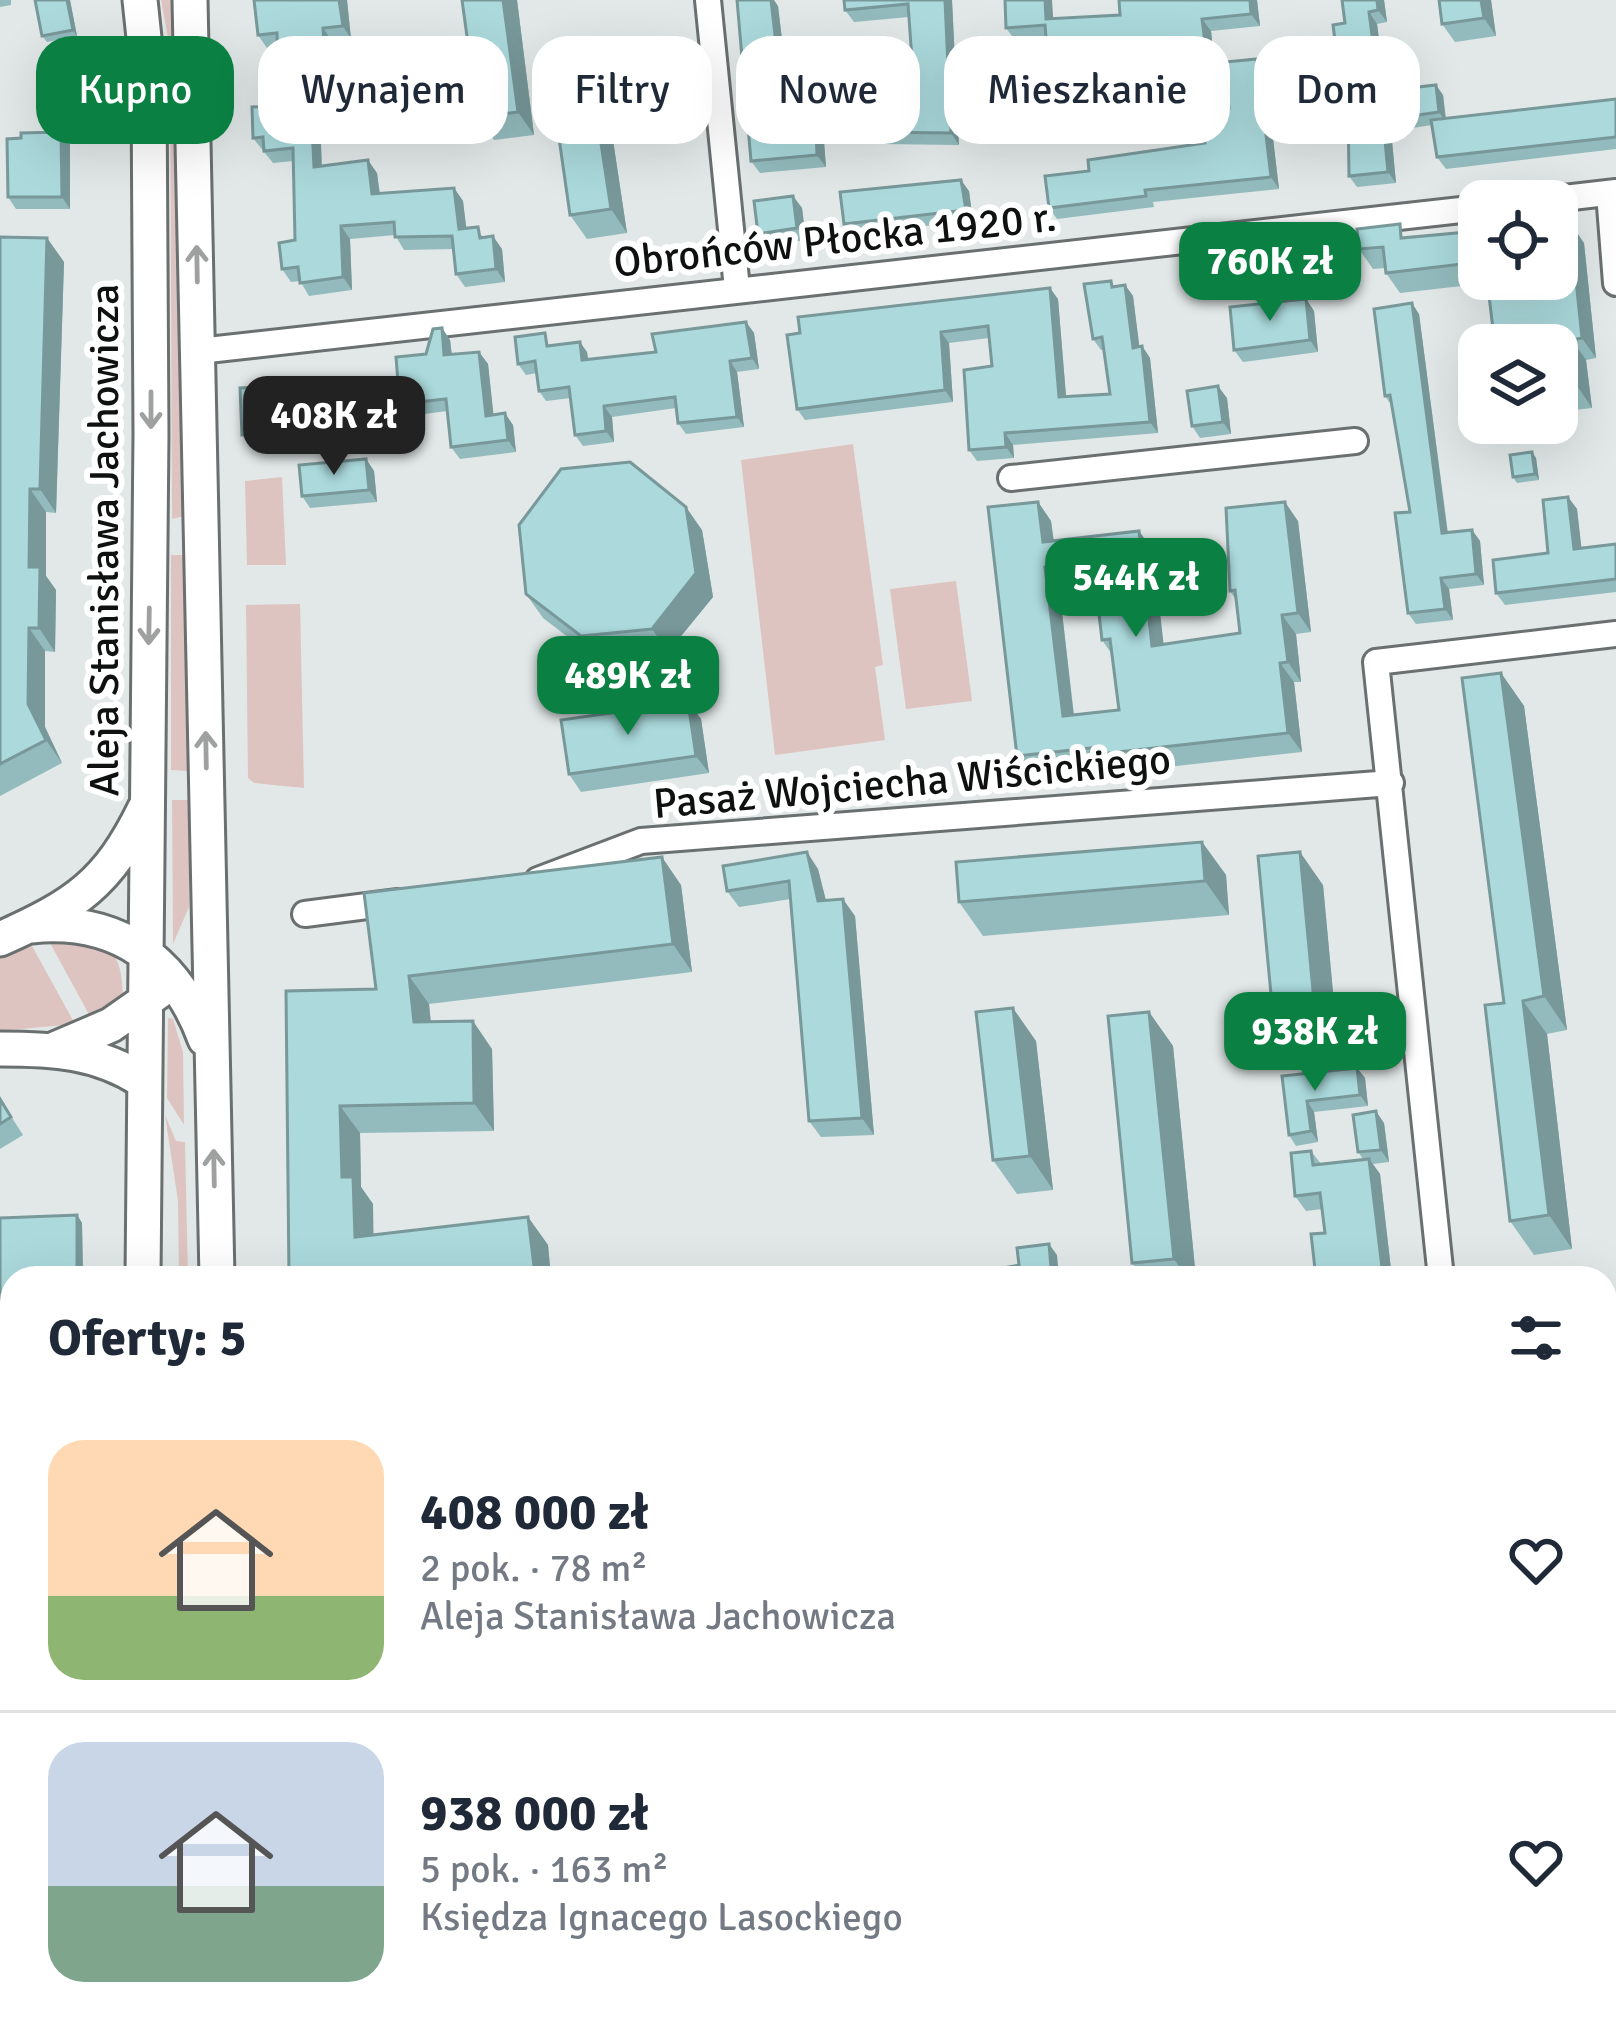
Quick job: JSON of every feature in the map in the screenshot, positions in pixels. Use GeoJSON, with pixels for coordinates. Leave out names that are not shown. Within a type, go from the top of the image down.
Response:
{"type":"FeatureCollection","features":[{"type":"Feature","properties":{"kind":"main road","name":"Aleja Stanisława Jachowicza"},"geometry":{"type":"LineString","coordinates":[[140,0],[148,69],[151,509],[143,1266]]}},
{"type":"Feature","properties":{"kind":"main road"},"geometry":{"type":"LineString","coordinates":[[190,0],[217,1266]]}},
{"type":"Feature","properties":{"kind":"main road"},"geometry":{"type":"LineString","coordinates":[[151,509],[159,530],[172,539],[189,538],[203,518]]}},
{"type":"Feature","properties":{"kind":"main road"},"geometry":{"type":"LineString","coordinates":[[15,932],[112,869],[147,791]]}},
{"type":"Feature","properties":{"kind":"main road"},"geometry":{"type":"LineString","coordinates":[[55,1049],[111,1025],[174,978],[208,906]]}},
{"type":"Feature","properties":{"kind":"main road"},"geometry":{"type":"LineString","coordinates":[[15,932],[92,927],[147,951],[174,978],[211,1058]]}},
{"type":"Feature","properties":{"kind":"main road"},"geometry":{"type":"LineString","coordinates":[[0,1049],[55,1049],[121,1066],[143,1081]]}},
{"type":"Feature","properties":{"kind":"street"},"geometry":{"type":"LineString","coordinates":[[708,0],[736,289]]}},
{"type":"Feature","properties":{"kind":"street"},"geometry":{"type":"LineString","coordinates":[[1578,196],[1612,192],[1616,283]]}},
{"type":"Feature","properties":{"kind":"street","name":"Obrońców Płocka 1920 r."},"geometry":{"type":"LineString","coordinates":[[199,351],[1458,210]]}},
{"type":"Feature","properties":{"kind":"street"},"geometry":{"type":"LineString","coordinates":[[1011,478],[1355,442]]}},
{"type":"Feature","properties":{"kind":"street"},"geometry":{"type":"LineString","coordinates":[[1440,1266],[1376,662],[1616,634]]}},
{"type":"Feature","properties":{"kind":"street","name":"Pasaż Wojciecha Wiścickiego"},"geometry":{"type":"LineString","coordinates":[[517,887],[641,841],[1390,783]]}},
{"type":"Feature","properties":{"kind":"street"},"geometry":{"type":"LineString","coordinates":[[304,914],[423,899]]}},
{"type":"Feature","properties":{"kind":"shaded area"},"geometry":{"type":"Polygon","coordinates":[[[161,0],[175,0],[176,36],[168,36],[161,0]]]}},
{"type":"Feature","properties":{"kind":"shaded area"},"geometry":{"type":"Polygon","coordinates":[[[170,144],[178,144],[184,516],[172,519],[170,144]]]}},
{"type":"Feature","properties":{"kind":"shaded area"},"geometry":{"type":"Polygon","coordinates":[[[853,444],[883,665],[875,667],[885,740],[775,755],[741,460],[853,444]]]}},
{"type":"Feature","properties":{"kind":"shaded area"},"geometry":{"type":"Polygon","coordinates":[[[282,477],[286,565],[247,565],[245,481],[282,477]]]}},
{"type":"Feature","properties":{"kind":"shaded area"},"geometry":{"type":"Polygon","coordinates":[[[171,555],[186,555],[187,771],[171,770],[171,555]]]}},
{"type":"Feature","properties":{"kind":"shaded area"},"geometry":{"type":"Polygon","coordinates":[[[956,581],[972,701],[906,709],[890,589],[956,581]]]}},
{"type":"Feature","properties":{"kind":"shaded area"},"geometry":{"type":"Polygon","coordinates":[[[300,604],[304,788],[254,783],[248,778],[246,605],[300,604]]]}},
{"type":"Feature","properties":{"kind":"shaded area"},"geometry":{"type":"Polygon","coordinates":[[[172,800],[190,800],[189,907],[173,944],[172,800]]]}},
{"type":"Feature","properties":{"kind":"shaded area"},"geometry":{"type":"Polygon","coordinates":[[[50,943],[85,943],[107,949],[119,967],[123,1000],[92,1020],[50,943]]]}},
{"type":"Feature","properties":{"kind":"shaded area"},"geometry":{"type":"Polygon","coordinates":[[[32,946],[75,1024],[0,1031],[0,956],[32,946]]]}},
{"type":"Feature","properties":{"kind":"shaded area"},"geometry":{"type":"Polygon","coordinates":[[[168,1018],[173,1019],[183,1052],[184,1125],[167,1098],[168,1018]]]}},
{"type":"Feature","properties":{"kind":"shaded area"},"geometry":{"type":"Polygon","coordinates":[[[165,1115],[176,1141],[185,1142],[188,1266],[179,1266],[178,1201],[165,1115]]]}},
{"type":"Feature","properties":{"kind":"building"},"geometry":{"type":"Polygon","coordinates":[[[35,0],[67,0],[73,30],[42,36],[35,0]]]}},
{"type":"Feature","properties":{"kind":"building"},"geometry":{"type":"Polygon","coordinates":[[[254,0],[339,0],[343,26],[323,28],[324,36],[258,35],[254,0]]]}},
{"type":"Feature","properties":{"kind":"building"},"geometry":{"type":"Polygon","coordinates":[[[462,0],[503,0],[508,36],[467,36],[462,0]]]}},
{"type":"Feature","properties":{"kind":"building"},"geometry":{"type":"Polygon","coordinates":[[[737,0],[771,0],[775,36],[740,36],[737,0]]]}},
{"type":"Feature","properties":{"kind":"building"},"geometry":{"type":"Polygon","coordinates":[[[844,0],[945,0],[944,133],[920,133],[920,36],[910,36],[908,4],[845,10],[844,0]]]}},
{"type":"Feature","properties":{"kind":"building"},"geometry":{"type":"Polygon","coordinates":[[[1005,0],[1045,0],[1046,19],[1120,15],[1119,0],[1250,0],[1251,14],[1202,19],[1204,36],[1046,36],[1045,25],[1006,28],[1005,0]]]}},
{"type":"Feature","properties":{"kind":"building"},"geometry":{"type":"Polygon","coordinates":[[[1342,0],[1377,0],[1378,10],[1369,12],[1372,36],[1334,36],[1333,25],[1345,23],[1342,0]]]}},
{"type":"Feature","properties":{"kind":"building"},"geometry":{"type":"Polygon","coordinates":[[[1439,0],[1481,0],[1484,18],[1442,24],[1439,0]]]}},
{"type":"Feature","properties":{"kind":"building"},"geometry":{"type":"Polygon","coordinates":[[[508,37],[518,112],[508,113],[508,37]]]}},
{"type":"Feature","properties":{"kind":"building"},"geometry":{"type":"Polygon","coordinates":[[[1254,59],[1254,144],[1267,144],[1271,177],[1145,190],[1146,196],[1049,208],[1045,176],[1089,171],[1088,160],[1230,144],[1230,62],[1254,59]]]}},
{"type":"Feature","properties":{"kind":"building"},"geometry":{"type":"Polygon","coordinates":[[[1436,85],[1439,112],[1420,115],[1420,87],[1436,85]]]}},
{"type":"Feature","properties":{"kind":"building"},"geometry":{"type":"Polygon","coordinates":[[[1616,99],[1616,137],[1437,157],[1431,120],[1616,99]]]}},
{"type":"Feature","properties":{"kind":"building"},"geometry":{"type":"Polygon","coordinates":[[[252,107],[258,107],[258,138],[253,138],[252,107]]]}},
{"type":"Feature","properties":{"kind":"building"},"geometry":{"type":"Polygon","coordinates":[[[21,133],[36,133],[36,144],[61,144],[62,197],[8,197],[7,139],[21,138],[21,133]]]}},
{"type":"Feature","properties":{"kind":"building"},"geometry":{"type":"Polygon","coordinates":[[[264,144],[313,144],[314,167],[368,160],[372,194],[454,188],[459,229],[478,227],[480,238],[493,236],[496,269],[456,274],[452,236],[395,237],[394,222],[341,226],[343,277],[300,283],[298,267],[282,269],[279,243],[295,240],[293,148],[264,151],[264,144]]]}},
{"type":"Feature","properties":{"kind":"building"},"geometry":{"type":"Polygon","coordinates":[[[560,144],[601,144],[611,209],[570,215],[560,144]]]}},
{"type":"Feature","properties":{"kind":"building"},"geometry":{"type":"Polygon","coordinates":[[[750,144],[817,144],[817,155],[751,161],[750,144]]]}},
{"type":"Feature","properties":{"kind":"building"},"geometry":{"type":"Polygon","coordinates":[[[1349,144],[1385,144],[1388,172],[1349,176],[1349,144]]]}},
{"type":"Feature","properties":{"kind":"building"},"geometry":{"type":"Polygon","coordinates":[[[961,180],[966,210],[844,224],[840,192],[961,180]]]}},
{"type":"Feature","properties":{"kind":"building"},"geometry":{"type":"Polygon","coordinates":[[[793,196],[797,228],[758,234],[754,201],[793,196]]]}},
{"type":"Feature","properties":{"kind":"building"},"geometry":{"type":"Polygon","coordinates":[[[1400,224],[1401,238],[1458,233],[1458,264],[1386,273],[1383,247],[1359,249],[1357,229],[1400,224]]]}},
{"type":"Feature","properties":{"kind":"building"},"geometry":{"type":"Polygon","coordinates":[[[0,237],[47,238],[40,489],[30,489],[29,567],[40,567],[39,628],[29,628],[28,704],[46,740],[0,764],[0,237]]]}},
{"type":"Feature","properties":{"kind":"building"},"geometry":{"type":"Polygon","coordinates":[[[1111,281],[1112,287],[1125,285],[1133,348],[1142,346],[1150,422],[1005,433],[1006,447],[969,450],[964,370],[992,366],[988,326],[941,332],[945,390],[797,409],[787,335],[800,333],[798,317],[1050,288],[1059,397],[1110,394],[1102,337],[1093,339],[1084,284],[1111,281]]]}},
{"type":"Feature","properties":{"kind":"building"},"geometry":{"type":"Polygon","coordinates":[[[1306,299],[1310,340],[1234,350],[1230,307],[1306,299]]]}},
{"type":"Feature","properties":{"kind":"building"},"geometry":{"type":"Polygon","coordinates":[[[1578,299],[1582,338],[1578,339],[1578,324],[1492,324],[1490,300],[1578,299]]]}},
{"type":"Feature","properties":{"kind":"building"},"geometry":{"type":"Polygon","coordinates":[[[1412,303],[1442,533],[1472,530],[1476,574],[1441,578],[1445,609],[1408,613],[1395,513],[1410,512],[1390,395],[1385,396],[1374,309],[1412,303]]]}},
{"type":"Feature","properties":{"kind":"building"},"geometry":{"type":"Polygon","coordinates":[[[746,322],[752,358],[730,361],[737,417],[678,423],[675,397],[604,406],[606,431],[575,435],[569,387],[539,391],[535,361],[518,364],[515,337],[545,333],[547,346],[580,342],[582,360],[656,352],[652,334],[746,322]]]}},
{"type":"Feature","properties":{"kind":"building"},"geometry":{"type":"Polygon","coordinates":[[[442,328],[444,355],[479,352],[486,416],[505,413],[508,440],[451,447],[446,399],[409,403],[408,394],[399,395],[396,357],[426,354],[433,329],[442,328]]]}},
{"type":"Feature","properties":{"kind":"building"},"geometry":{"type":"Polygon","coordinates":[[[288,386],[289,433],[242,435],[240,388],[288,386]]]}},
{"type":"Feature","properties":{"kind":"building"},"geometry":{"type":"Polygon","coordinates":[[[1218,386],[1223,422],[1192,426],[1187,391],[1218,386]]]}},
{"type":"Feature","properties":{"kind":"building"},"geometry":{"type":"Polygon","coordinates":[[[1532,452],[1535,474],[1513,477],[1510,455],[1532,452]]]}},
{"type":"Feature","properties":{"kind":"building"},"geometry":{"type":"Polygon","coordinates":[[[366,459],[369,490],[302,496],[299,465],[366,459]]]}},
{"type":"Feature","properties":{"kind":"building"},"geometry":{"type":"Polygon","coordinates":[[[630,462],[686,507],[696,573],[652,629],[581,636],[526,594],[519,525],[561,469],[630,462]]]}},
{"type":"Feature","properties":{"kind":"building"},"geometry":{"type":"Polygon","coordinates":[[[1568,497],[1574,549],[1616,544],[1616,579],[1496,593],[1493,560],[1548,553],[1543,500],[1568,497]]]}},
{"type":"Feature","properties":{"kind":"building"},"geometry":{"type":"Polygon","coordinates":[[[1038,502],[1043,542],[1139,531],[1152,646],[1240,633],[1235,590],[1230,591],[1226,508],[1285,502],[1298,613],[1282,615],[1288,662],[1280,663],[1288,733],[1091,755],[1091,748],[1017,756],[988,507],[1038,502]],[[1093,562],[1045,567],[1063,716],[1119,710],[1110,639],[1102,640],[1093,562]]]}},
{"type":"Feature","properties":{"kind":"building"},"geometry":{"type":"Polygon","coordinates":[[[1501,673],[1544,996],[1523,1001],[1549,1215],[1510,1221],[1485,1005],[1504,1003],[1462,678],[1501,673]]]}},
{"type":"Feature","properties":{"kind":"building"},"geometry":{"type":"Polygon","coordinates":[[[688,702],[696,756],[569,774],[561,720],[688,702]]]}},
{"type":"Feature","properties":{"kind":"building"},"geometry":{"type":"Polygon","coordinates":[[[1202,842],[1205,881],[959,902],[956,862],[1202,842]]]}},
{"type":"Feature","properties":{"kind":"building"},"geometry":{"type":"Polygon","coordinates":[[[807,852],[818,901],[843,899],[862,1118],[809,1121],[789,881],[727,891],[723,866],[807,852]]]}},
{"type":"Feature","properties":{"kind":"building"},"geometry":{"type":"Polygon","coordinates":[[[1300,852],[1314,1001],[1272,1005],[1258,856],[1300,852]]]}},
{"type":"Feature","properties":{"kind":"building"},"geometry":{"type":"Polygon","coordinates":[[[662,857],[673,944],[409,976],[414,1022],[473,1021],[474,1103],[340,1106],[342,1177],[353,1177],[355,1237],[528,1217],[534,1266],[289,1266],[286,991],[376,989],[364,893],[662,857]]]}},
{"type":"Feature","properties":{"kind":"building"},"geometry":{"type":"Polygon","coordinates":[[[1013,1008],[1030,1156],[993,1160],[976,1012],[1013,1008]]]}},
{"type":"Feature","properties":{"kind":"building"},"geometry":{"type":"Polygon","coordinates":[[[1149,1012],[1174,1259],[1132,1263],[1108,1016],[1149,1012]]]}},
{"type":"Feature","properties":{"kind":"building"},"geometry":{"type":"Polygon","coordinates":[[[1357,1068],[1360,1095],[1307,1101],[1311,1131],[1289,1135],[1282,1076],[1357,1068]]]}},
{"type":"Feature","properties":{"kind":"building"},"geometry":{"type":"Polygon","coordinates":[[[0,1099],[11,1117],[0,1124],[0,1099]]]}},
{"type":"Feature","properties":{"kind":"building"},"geometry":{"type":"Polygon","coordinates":[[[1376,1111],[1381,1150],[1358,1152],[1353,1115],[1376,1111]]]}},
{"type":"Feature","properties":{"kind":"building"},"geometry":{"type":"Polygon","coordinates":[[[1311,1151],[1313,1165],[1369,1159],[1382,1266],[1315,1266],[1311,1234],[1325,1233],[1320,1193],[1295,1196],[1291,1153],[1311,1151]]]}},
{"type":"Feature","properties":{"kind":"building"},"geometry":{"type":"Polygon","coordinates":[[[77,1215],[77,1266],[0,1266],[0,1218],[77,1215]]]}},
{"type":"Feature","properties":{"kind":"building"},"geometry":{"type":"Polygon","coordinates":[[[1049,1244],[1051,1266],[1014,1266],[1019,1265],[1017,1248],[1049,1244]]]}}]}
